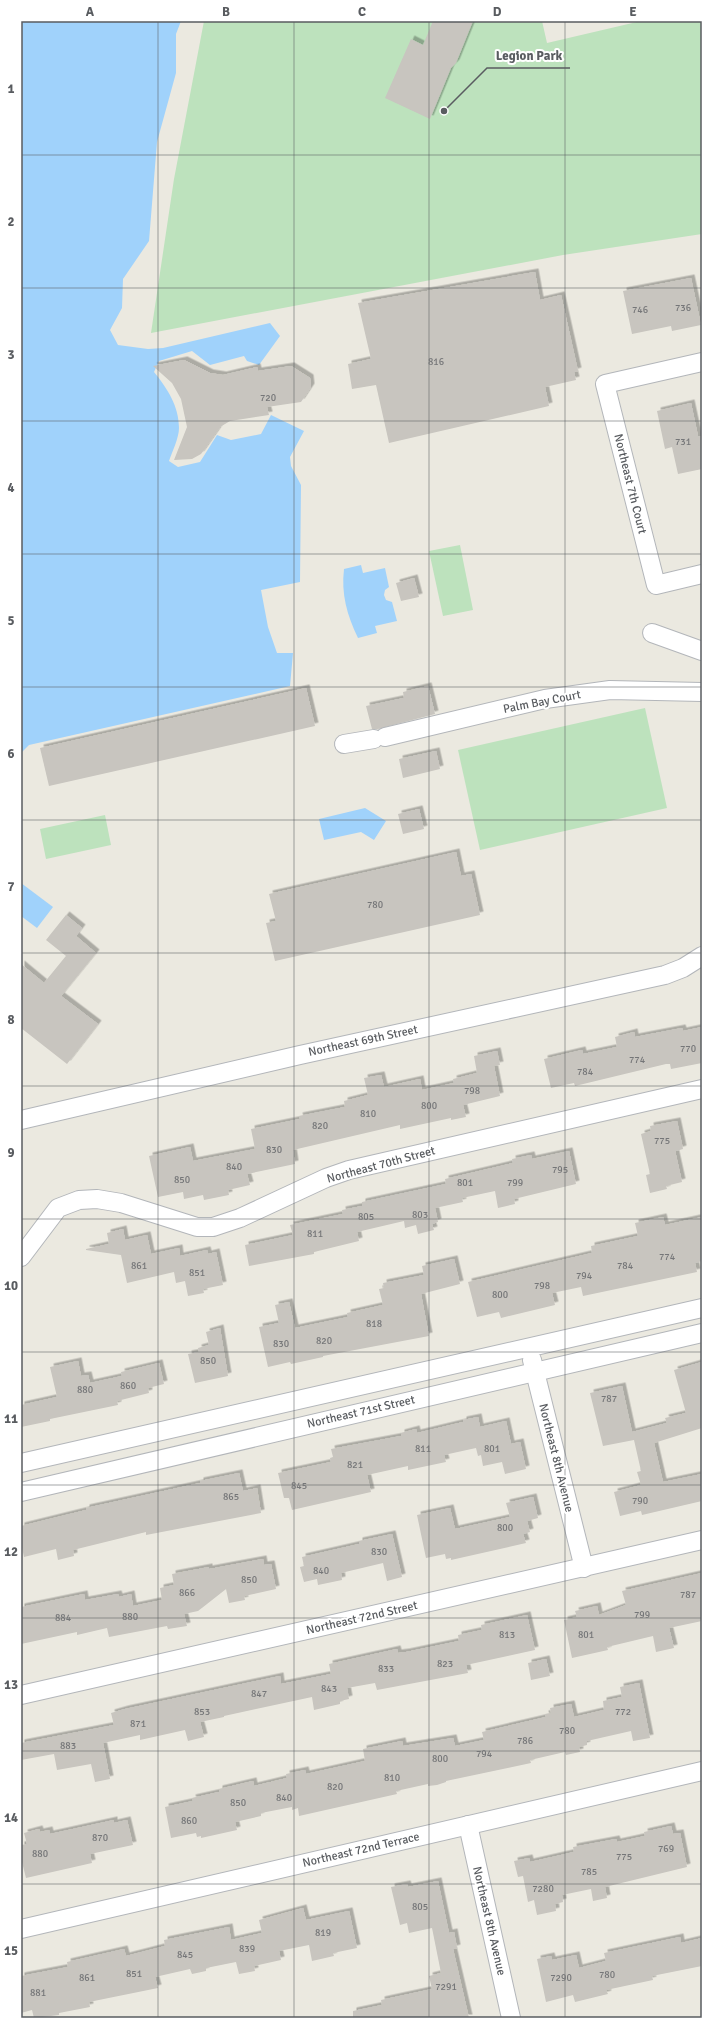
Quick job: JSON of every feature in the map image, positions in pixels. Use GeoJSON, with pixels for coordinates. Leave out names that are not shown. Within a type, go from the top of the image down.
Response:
{"type":"FeatureCollection","features":[{"type":"Feature","properties":{"kind":"street","name":"Northeast 7th Court"},"geometry":{"type":"LineString","coordinates":[[702,362],[605,384],[656,585],[702,574]]}},
{"type":"Feature","properties":{"kind":"street"},"geometry":{"type":"LineString","coordinates":[[652,633],[702,651]]}},
{"type":"Feature","properties":{"kind":"street","name":"Palm Bay Court"},"geometry":{"type":"LineString","coordinates":[[344,744],[380,738],[545,699],[610,690],[702,692]]}},
{"type":"Feature","properties":{"kind":"street","name":"Northeast 69th Street"},"geometry":{"type":"LineString","coordinates":[[21,1120],[300,1055],[665,975],[683,968],[702,956]]}},
{"type":"Feature","properties":{"kind":"street","name":"Northeast 70th Street"},"geometry":{"type":"LineString","coordinates":[[21,1257],[58,1208],[79,1200],[97,1199],[122,1203],[197,1227],[212,1227],[240,1218],[326,1178],[349,1170],[702,1089]]}},
{"type":"Feature","properties":{"kind":"street","name":"Northeast 71st Street"},"geometry":{"type":"LineString","coordinates":[[21,1462],[702,1308]]}},
{"type":"Feature","properties":{"kind":"street","name":"Northeast 71st Street"},"geometry":{"type":"LineString","coordinates":[[21,1492],[702,1333]]}},
{"type":"Feature","properties":{"kind":"street","name":"Northeast 8th Avenue"},"geometry":{"type":"LineString","coordinates":[[530,1348],[584,1568]]}},
{"type":"Feature","properties":{"kind":"street","name":"Northeast 72nd Street"},"geometry":{"type":"LineString","coordinates":[[21,1695],[702,1540]]}},
{"type":"Feature","properties":{"kind":"street","name":"Northeast 72nd Terrace"},"geometry":{"type":"LineString","coordinates":[[21,1929],[702,1771]]}},
{"type":"Feature","properties":{"kind":"street","name":"Northeast 8th Avenue"},"geometry":{"type":"LineString","coordinates":[[468,1825],[511,2018]]}},
{"type":"Feature","properties":{"kind":"green space"},"geometry":{"type":"Polygon","coordinates":[[[204,21],[542,21],[547,43],[641,21],[702,21],[702,234],[563,255],[151,333],[174,179],[204,21]]]}},
{"type":"Feature","properties":{"kind":"green space"},"geometry":{"type":"Polygon","coordinates":[[[460,545],[473,610],[443,616],[429,551],[460,545]]]}},
{"type":"Feature","properties":{"kind":"green space"},"geometry":{"type":"Polygon","coordinates":[[[645,708],[667,808],[480,850],[458,750],[645,708]]]}},
{"type":"Feature","properties":{"kind":"green space"},"geometry":{"type":"Polygon","coordinates":[[[105,815],[111,845],[46,859],[40,829],[105,815]]]}},
{"type":"Feature","properties":{"kind":"water"},"geometry":{"type":"Polygon","coordinates":[[[21,21],[181,21],[176,34],[176,73],[157,142],[149,241],[123,279],[122,308],[110,330],[118,345],[148,349],[163,348],[270,323],[280,336],[259,365],[247,361],[244,356],[210,365],[192,351],[159,361],[154,372],[163,384],[175,405],[177,412],[179,428],[178,436],[169,461],[178,467],[200,462],[217,435],[231,440],[261,434],[271,415],[304,431],[290,457],[291,466],[301,485],[300,582],[261,590],[268,627],[277,653],[293,653],[290,686],[29,745],[21,753],[21,21]]]}},
{"type":"Feature","properties":{"kind":"water"},"geometry":{"type":"Polygon","coordinates":[[[361,565],[363,573],[385,568],[389,587],[385,590],[384,595],[386,600],[392,602],[397,621],[375,626],[377,633],[358,638],[351,621],[344,596],[343,578],[344,569],[361,565]]]}},
{"type":"Feature","properties":{"kind":"water"},"geometry":{"type":"Polygon","coordinates":[[[365,808],[386,821],[374,840],[361,832],[324,840],[319,819],[365,808]]]}},
{"type":"Feature","properties":{"kind":"water"},"geometry":{"type":"Polygon","coordinates":[[[21,883],[53,907],[37,928],[21,916],[21,883]]]}},
{"type":"Feature","properties":{"kind":"building"},"geometry":{"type":"Polygon","coordinates":[[[433,21],[473,21],[456,63],[451,68],[430,119],[385,98],[411,39],[423,45],[433,21]]]}},
{"type":"Feature","properties":{"kind":"building"},"geometry":{"type":"Polygon","coordinates":[[[535,272],[540,300],[561,295],[578,371],[574,372],[576,380],[545,387],[549,406],[389,443],[376,385],[352,389],[348,364],[371,359],[358,303],[535,272]]]}},
{"type":"Feature","properties":{"kind":"building"},"geometry":{"type":"Polygon","coordinates":[[[691,278],[701,325],[672,331],[671,326],[632,334],[623,291],[691,278]]]}},
{"type":"Feature","properties":{"kind":"building"},"geometry":{"type":"Polygon","coordinates":[[[184,360],[210,373],[223,375],[257,367],[258,371],[291,366],[310,378],[311,387],[301,402],[267,407],[269,415],[230,421],[220,427],[201,454],[192,459],[174,460],[187,427],[181,399],[172,383],[153,366],[184,360]]]}},
{"type":"Feature","properties":{"kind":"building"},"geometry":{"type":"Polygon","coordinates":[[[691,403],[698,436],[702,436],[702,469],[678,474],[672,447],[665,449],[657,411],[691,403]]]}},
{"type":"Feature","properties":{"kind":"building"},"geometry":{"type":"Polygon","coordinates":[[[414,578],[419,597],[401,601],[396,583],[414,578]]]}},
{"type":"Feature","properties":{"kind":"building"},"geometry":{"type":"Polygon","coordinates":[[[428,686],[435,714],[378,729],[372,729],[366,706],[404,698],[403,692],[428,686]]]}},
{"type":"Feature","properties":{"kind":"building"},"geometry":{"type":"Polygon","coordinates":[[[306,688],[315,726],[49,786],[40,748],[306,688]]]}},
{"type":"Feature","properties":{"kind":"building"},"geometry":{"type":"Polygon","coordinates":[[[436,751],[440,769],[403,778],[399,759],[436,751]]]}},
{"type":"Feature","properties":{"kind":"building"},"geometry":{"type":"Polygon","coordinates":[[[419,809],[424,829],[403,834],[398,814],[419,809]]]}},
{"type":"Feature","properties":{"kind":"building"},"geometry":{"type":"Polygon","coordinates":[[[456,852],[461,876],[471,874],[480,915],[275,961],[266,923],[276,921],[269,894],[456,852]]]}},
{"type":"Feature","properties":{"kind":"building"},"geometry":{"type":"Polygon","coordinates":[[[66,915],[82,928],[76,936],[96,953],[61,996],[98,1024],[67,1064],[21,1028],[21,964],[44,983],[66,956],[46,940],[66,915]]]}},
{"type":"Feature","properties":{"kind":"building"},"geometry":{"type":"Polygon","coordinates":[[[702,1027],[702,1063],[671,1069],[670,1064],[666,1064],[575,1086],[574,1083],[551,1088],[544,1059],[582,1050],[583,1054],[617,1047],[615,1037],[634,1032],[635,1037],[682,1028],[683,1031],[702,1027]]]}},
{"type":"Feature","properties":{"kind":"building"},"geometry":{"type":"Polygon","coordinates":[[[497,1051],[500,1065],[494,1066],[500,1096],[463,1105],[466,1117],[451,1120],[451,1118],[400,1129],[400,1125],[293,1150],[295,1164],[247,1174],[250,1185],[228,1190],[229,1195],[204,1200],[203,1195],[184,1199],[183,1192],[158,1197],[149,1156],[190,1147],[193,1161],[255,1149],[251,1129],[300,1119],[299,1116],[345,1107],[344,1101],[368,1095],[364,1078],[381,1075],[384,1087],[420,1079],[422,1090],[454,1083],[453,1079],[477,1073],[474,1056],[497,1051]]]}},
{"type":"Feature","properties":{"kind":"building"},"geometry":{"type":"Polygon","coordinates":[[[677,1121],[683,1149],[676,1151],[676,1155],[682,1182],[666,1186],[667,1189],[650,1193],[646,1175],[650,1174],[641,1134],[651,1131],[650,1126],[677,1121]]]}},
{"type":"Feature","properties":{"kind":"building"},"geometry":{"type":"Polygon","coordinates":[[[569,1151],[576,1184],[514,1199],[515,1204],[498,1208],[495,1191],[462,1198],[463,1202],[435,1208],[438,1222],[432,1224],[434,1230],[418,1234],[416,1225],[405,1228],[404,1221],[357,1232],[359,1241],[314,1252],[314,1254],[249,1266],[245,1245],[293,1235],[290,1225],[343,1214],[342,1210],[362,1206],[362,1202],[446,1184],[445,1179],[513,1163],[512,1159],[531,1155],[532,1159],[569,1151]]]}},
{"type":"Feature","properties":{"kind":"building"},"geometry":{"type":"Polygon","coordinates":[[[663,1217],[665,1225],[702,1217],[702,1261],[695,1263],[697,1272],[583,1296],[581,1287],[552,1293],[555,1305],[501,1318],[499,1312],[477,1317],[468,1282],[592,1253],[591,1246],[638,1236],[635,1223],[663,1217]]]}},
{"type":"Feature","properties":{"kind":"building"},"geometry":{"type":"Polygon","coordinates":[[[123,1229],[125,1240],[147,1235],[151,1254],[179,1248],[180,1256],[207,1250],[208,1254],[216,1252],[223,1285],[203,1289],[204,1293],[188,1296],[185,1281],[176,1283],[174,1272],[127,1283],[121,1255],[86,1250],[109,1244],[107,1233],[123,1229]]]}},
{"type":"Feature","properties":{"kind":"building"},"geometry":{"type":"Polygon","coordinates":[[[454,1259],[460,1284],[421,1294],[429,1336],[323,1356],[291,1364],[290,1362],[268,1367],[259,1327],[279,1323],[275,1305],[289,1302],[295,1328],[348,1317],[347,1313],[383,1305],[379,1289],[384,1288],[383,1283],[424,1275],[422,1266],[454,1259]]]}},
{"type":"Feature","properties":{"kind":"building"},"geometry":{"type":"Polygon","coordinates":[[[220,1328],[228,1376],[195,1383],[188,1354],[199,1352],[198,1348],[209,1345],[206,1332],[220,1328]]]}},
{"type":"Feature","properties":{"kind":"building"},"geometry":{"type":"Polygon","coordinates":[[[78,1361],[81,1376],[88,1375],[90,1383],[122,1376],[121,1372],[159,1363],[164,1384],[148,1388],[149,1393],[117,1401],[118,1405],[50,1419],[50,1421],[21,1427],[21,1405],[57,1397],[50,1367],[78,1361]]]}},
{"type":"Feature","properties":{"kind":"building"},"geometry":{"type":"Polygon","coordinates":[[[702,1362],[702,1428],[654,1443],[663,1482],[702,1474],[702,1501],[642,1515],[641,1511],[620,1516],[614,1492],[641,1485],[637,1472],[641,1471],[634,1440],[603,1446],[590,1393],[622,1386],[632,1432],[667,1423],[665,1418],[686,1413],[674,1370],[702,1362]]]}},
{"type":"Feature","properties":{"kind":"building"},"geometry":{"type":"Polygon","coordinates":[[[478,1417],[480,1427],[506,1421],[511,1444],[520,1442],[526,1469],[505,1474],[502,1462],[483,1466],[481,1455],[478,1456],[476,1448],[444,1455],[446,1462],[408,1470],[408,1466],[367,1475],[371,1492],[292,1510],[289,1498],[284,1498],[278,1473],[331,1462],[330,1458],[333,1457],[331,1449],[401,1436],[401,1433],[416,1429],[417,1433],[478,1417]]]}},
{"type":"Feature","properties":{"kind":"building"},"geometry":{"type":"Polygon","coordinates":[[[239,1473],[243,1491],[257,1488],[261,1513],[146,1535],[146,1532],[73,1550],[74,1556],[58,1560],[56,1549],[24,1557],[21,1543],[21,1526],[86,1510],[86,1508],[239,1473]]]}},
{"type":"Feature","properties":{"kind":"building"},"geometry":{"type":"Polygon","coordinates":[[[533,1497],[538,1518],[527,1521],[530,1532],[523,1534],[526,1543],[451,1560],[451,1558],[446,1559],[445,1554],[426,1558],[417,1515],[450,1508],[455,1529],[510,1517],[506,1503],[533,1497]]]}},
{"type":"Feature","properties":{"kind":"building"},"geometry":{"type":"Polygon","coordinates":[[[392,1534],[402,1577],[387,1581],[383,1563],[341,1573],[342,1580],[318,1585],[317,1579],[304,1582],[300,1567],[304,1566],[302,1557],[359,1544],[359,1541],[392,1534]]]}},
{"type":"Feature","properties":{"kind":"building"},"geometry":{"type":"Polygon","coordinates":[[[263,1559],[264,1565],[271,1564],[276,1589],[244,1596],[245,1600],[229,1603],[226,1589],[198,1611],[184,1614],[187,1626],[168,1629],[167,1626],[109,1637],[107,1628],[77,1635],[77,1632],[21,1644],[21,1607],[84,1594],[85,1600],[118,1594],[119,1597],[131,1594],[133,1606],[162,1600],[160,1588],[174,1585],[172,1574],[263,1559]]]}},
{"type":"Feature","properties":{"kind":"building"},"geometry":{"type":"Polygon","coordinates":[[[702,1573],[702,1621],[669,1628],[674,1648],[656,1652],[653,1636],[607,1647],[608,1650],[572,1658],[564,1620],[577,1617],[575,1611],[597,1606],[599,1615],[626,1605],[622,1591],[702,1573]]]}},
{"type":"Feature","properties":{"kind":"building"},"geometry":{"type":"Polygon","coordinates":[[[527,1615],[535,1650],[466,1665],[468,1673],[377,1690],[375,1683],[347,1688],[349,1699],[340,1701],[340,1704],[314,1710],[312,1697],[224,1716],[200,1722],[204,1737],[188,1741],[185,1730],[140,1740],[140,1735],[103,1743],[110,1779],[95,1782],[91,1764],[57,1770],[54,1754],[21,1760],[21,1743],[114,1725],[111,1713],[280,1676],[281,1684],[331,1674],[329,1664],[397,1649],[398,1653],[406,1652],[459,1641],[458,1635],[482,1630],[481,1625],[527,1615]]]}},
{"type":"Feature","properties":{"kind":"building"},"geometry":{"type":"Polygon","coordinates":[[[546,1659],[550,1676],[531,1680],[528,1663],[546,1659]]]}},
{"type":"Feature","properties":{"kind":"building"},"geometry":{"type":"Polygon","coordinates":[[[639,1683],[650,1738],[633,1741],[631,1731],[587,1741],[587,1745],[579,1747],[580,1752],[566,1755],[565,1752],[530,1760],[531,1763],[446,1781],[437,1785],[428,1786],[428,1784],[396,1791],[397,1794],[299,1816],[298,1808],[292,1810],[292,1807],[261,1813],[261,1816],[235,1822],[237,1830],[201,1838],[201,1836],[197,1837],[196,1833],[171,1838],[165,1807],[193,1801],[192,1798],[219,1792],[219,1789],[253,1781],[254,1786],[287,1778],[286,1774],[305,1770],[306,1774],[365,1761],[363,1749],[402,1741],[403,1746],[453,1738],[455,1746],[484,1740],[482,1732],[546,1717],[545,1714],[551,1713],[550,1708],[571,1704],[574,1717],[604,1710],[603,1701],[622,1697],[620,1687],[639,1683]]]}},
{"type":"Feature","properties":{"kind":"building"},"geometry":{"type":"Polygon","coordinates":[[[114,1820],[114,1823],[127,1820],[133,1845],[90,1854],[92,1863],[26,1878],[21,1858],[21,1845],[27,1844],[24,1833],[39,1829],[40,1832],[49,1830],[50,1834],[114,1820]]]}},
{"type":"Feature","properties":{"kind":"building"},"geometry":{"type":"Polygon","coordinates":[[[671,1826],[673,1834],[680,1833],[687,1867],[605,1887],[607,1898],[593,1901],[591,1889],[562,1895],[563,1902],[555,1904],[556,1911],[537,1915],[534,1900],[528,1902],[523,1876],[518,1877],[514,1861],[529,1858],[530,1862],[574,1852],[573,1847],[616,1839],[617,1842],[645,1836],[644,1832],[671,1826]]]}},
{"type":"Feature","properties":{"kind":"building"},"geometry":{"type":"Polygon","coordinates":[[[438,1881],[449,1933],[454,1932],[457,1948],[453,1949],[469,2018],[353,2018],[353,2011],[382,2005],[381,2000],[432,1989],[429,1976],[441,1973],[432,1928],[409,1933],[407,1923],[400,1925],[391,1887],[407,1884],[408,1887],[438,1881]]]}},
{"type":"Feature","properties":{"kind":"building"},"geometry":{"type":"Polygon","coordinates":[[[303,1908],[306,1920],[349,1911],[357,1948],[333,1953],[334,1956],[312,1961],[309,1945],[279,1951],[281,1960],[254,1966],[255,1971],[239,1974],[236,1962],[206,1968],[206,1971],[192,1974],[190,1969],[155,1977],[158,1988],[89,2002],[90,2007],[59,2013],[59,2015],[34,2018],[32,2010],[21,2013],[21,1976],[68,1967],[67,1962],[124,1949],[126,1956],[165,1946],[164,1940],[229,1927],[231,1940],[262,1933],[259,1920],[303,1908]]]}},
{"type":"Feature","properties":{"kind":"building"},"geometry":{"type":"Polygon","coordinates":[[[680,1937],[681,1943],[702,1938],[702,1966],[652,1976],[653,1980],[606,1990],[608,1994],[575,2002],[573,1995],[546,2002],[537,1959],[551,1956],[552,1960],[576,1955],[579,1968],[606,1961],[604,1953],[680,1937]]]}},
{"type":"Feature","properties":{"kind":"place","name":"Legion Park"},"geometry":{"type":"Point","coordinates":[444,111]}}]}
